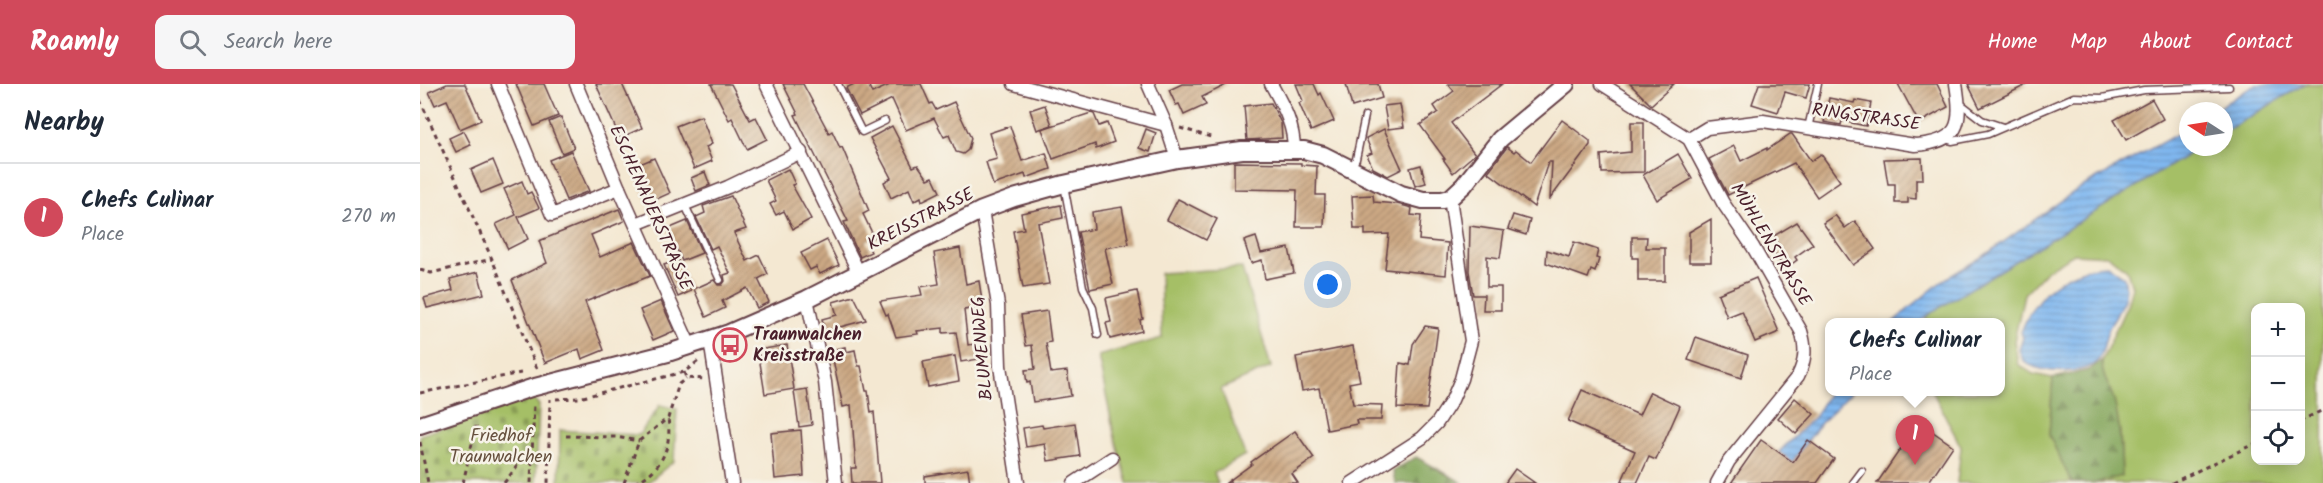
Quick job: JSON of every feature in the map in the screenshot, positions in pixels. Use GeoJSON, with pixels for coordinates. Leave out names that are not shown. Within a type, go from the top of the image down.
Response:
{"type":"FeatureCollection","features":[{"type":"Feature","properties":{"kind":"street"},"geometry":{"type":"LineString","coordinates":[[498,84],[552,215],[619,188]]}},
{"type":"Feature","properties":{"kind":"street","name":"ESCHENAUERSTRASSE"},"geometry":{"type":"LineString","coordinates":[[576,84],[619,188],[690,346]]}},
{"type":"Feature","properties":{"kind":"street"},"geometry":{"type":"LineString","coordinates":[[766,84],[859,273]]}},
{"type":"Feature","properties":{"kind":"street"},"geometry":{"type":"LineString","coordinates":[[1014,84],[1166,125]]}},
{"type":"Feature","properties":{"kind":"street"},"geometry":{"type":"LineString","coordinates":[[1148,84],[1166,125],[1177,159]]}},
{"type":"Feature","properties":{"kind":"street"},"geometry":{"type":"LineString","coordinates":[[1271,84],[1294,132],[1294,150]]}},
{"type":"Feature","properties":{"kind":"street"},"geometry":{"type":"LineString","coordinates":[[1352,483],[1422,438],[1437,423],[1447,408],[1461,379],[1471,341],[1450,198],[1464,185],[1500,139],[1566,84]]}},
{"type":"Feature","properties":{"kind":"street","name":"MÜHLENSTRASSE"},"geometry":{"type":"LineString","coordinates":[[1602,84],[1689,139],[1723,203],[1752,247],[1801,331],[1805,352],[1804,365],[1798,376],[1729,461],[1717,483]]}},
{"type":"Feature","properties":{"kind":"street"},"geometry":{"type":"LineString","coordinates":[[1946,139],[1955,129],[1959,103],[1956,84]]}},
{"type":"Feature","properties":{"kind":"street","name":"RINGSTRASSE"},"geometry":{"type":"LineString","coordinates":[[1689,139],[1707,128],[1763,121],[1915,145],[1936,144],[1946,139]]}},
{"type":"Feature","properties":{"kind":"street","name":"KREISSTRASSE"},"geometry":{"type":"LineString","coordinates":[[425,432],[690,346],[711,344],[807,299],[981,210],[1064,184],[1177,159],[1230,151],[1294,150],[1323,155],[1388,188],[1412,197],[1434,200],[1450,198]]}},
{"type":"Feature","properties":{"kind":"street"},"geometry":{"type":"LineString","coordinates":[[636,224],[728,187],[801,152]]}},
{"type":"Feature","properties":{"kind":"street","name":"BLUMENWEG"},"geometry":{"type":"LineString","coordinates":[[981,210],[998,305],[1000,366],[1018,483]]}},
{"type":"Feature","properties":{"kind":"street"},"geometry":{"type":"LineString","coordinates":[[807,299],[825,382],[837,483]]}},
{"type":"Feature","properties":{"kind":"street"},"geometry":{"type":"LineString","coordinates":[[711,344],[732,483]]}},
{"type":"Feature","properties":{"kind":"street"},"geometry":{"type":"LineString","coordinates":[[1074,483],[1112,458]]}},
{"type":"Feature","properties":{"kind":"lane"},"geometry":{"type":"LineString","coordinates":[[838,84],[862,132],[885,121]]}},
{"type":"Feature","properties":{"kind":"lane"},"geometry":{"type":"LineString","coordinates":[[1808,128],[1818,84]]}},
{"type":"Feature","properties":{"kind":"lane"},"geometry":{"type":"LineString","coordinates":[[1946,139],[1952,141],[1988,134],[2081,96],[2102,98],[2144,90],[2229,87]]}},
{"type":"Feature","properties":{"kind":"lane"},"geometry":{"type":"LineString","coordinates":[[1959,103],[1982,120],[2004,128]]}},
{"type":"Feature","properties":{"kind":"lane"},"geometry":{"type":"LineString","coordinates":[[1351,168],[1356,159],[1365,116]]}},
{"type":"Feature","properties":{"kind":"lane"},"geometry":{"type":"LineString","coordinates":[[1064,184],[1083,287],[1093,308],[1098,335]]}},
{"type":"Feature","properties":{"kind":"lane","name":"ESCHENAUERSTRASSE"},"geometry":{"type":"LineString","coordinates":[[685,205],[720,280]]}},
{"type":"Feature","properties":{"kind":"lane"},"geometry":{"type":"LineString","coordinates":[[1853,483],[1862,471]]}},
{"type":"Feature","properties":{"kind":"path"},"geometry":{"type":"LineString","coordinates":[[420,100],[492,259],[538,370],[420,393]]}},
{"type":"Feature","properties":{"kind":"path"},"geometry":{"type":"LineString","coordinates":[[1166,125],[1218,139]]}},
{"type":"Feature","properties":{"kind":"path"},"geometry":{"type":"LineString","coordinates":[[420,270],[431,273],[492,259]]}},
{"type":"Feature","properties":{"kind":"path"},"geometry":{"type":"LineString","coordinates":[[524,406],[547,392],[579,398],[684,372],[711,344]]}},
{"type":"Feature","properties":{"kind":"path"},"geometry":{"type":"LineString","coordinates":[[684,372],[686,378]]}},
{"type":"Feature","properties":{"kind":"path"},"geometry":{"type":"LineString","coordinates":[[635,483],[653,472],[663,459],[670,430],[668,418],[679,384],[686,378],[701,378],[718,383]]}},
{"type":"Feature","properties":{"kind":"path"},"geometry":{"type":"LineString","coordinates":[[547,392],[548,483]]}},
{"type":"Feature","properties":{"kind":"path"},"geometry":{"type":"LineString","coordinates":[[531,483],[534,402]]}},
{"type":"Feature","properties":{"kind":"path"},"geometry":{"type":"LineString","coordinates":[[2305,420],[2323,410]]}},
{"type":"Feature","properties":{"kind":"path"},"geometry":{"type":"LineString","coordinates":[[624,483],[639,441],[668,418]]}},
{"type":"Feature","properties":{"kind":"path"},"geometry":{"type":"LineString","coordinates":[[468,426],[486,419]]}},
{"type":"Feature","properties":{"kind":"path"},"geometry":{"type":"LineString","coordinates":[[463,483],[477,422]]}},
{"type":"Feature","properties":{"kind":"path"},"geometry":{"type":"LineString","coordinates":[[425,432],[420,442],[428,483]]}},
{"type":"Feature","properties":{"kind":"path"},"geometry":{"type":"LineString","coordinates":[[566,436],[616,437],[639,441]]}},
{"type":"Feature","properties":{"kind":"path"},"geometry":{"type":"LineString","coordinates":[[2172,483],[2251,445]]}},
{"type":"Feature","properties":{"kind":"path"},"geometry":{"type":"LineString","coordinates":[[504,483],[532,447]]}},
{"type":"Feature","properties":{"kind":"green space"},"geometry":{"type":"Polygon","coordinates":[[[2305,84],[2323,84],[2323,483],[2096,483],[2122,475],[2120,431],[2113,398],[2102,375],[2102,360],[2127,305],[2132,287],[2127,270],[2108,256],[2074,254],[2047,270],[2024,294],[2014,341],[2018,364],[2033,374],[2053,378],[2049,435],[2072,483],[1957,483],[1961,447],[1935,396],[2005,396],[2005,318],[1926,318],[1926,316],[2185,156],[2233,156],[2233,127],[2305,84]]]}},
{"type":"Feature","properties":{"kind":"green space"},"geometry":{"type":"Polygon","coordinates":[[[1242,268],[1271,367],[1221,389],[1245,455],[1214,473],[1218,483],[1128,483],[1114,434],[1098,356],[1162,338],[1160,273],[1242,268]]]}},
{"type":"Feature","properties":{"kind":"green space"},"geometry":{"type":"Polygon","coordinates":[[[2102,360],[2104,377],[2116,409],[2122,476],[2095,483],[2072,483],[2049,435],[2053,378],[2089,370],[2102,360]]]}},
{"type":"Feature","properties":{"kind":"green space","name":"Friedhof Traunwalchen"},"geometry":{"type":"Polygon","coordinates":[[[533,398],[539,405],[536,483],[420,483],[420,435],[533,398]]]}},
{"type":"Feature","properties":{"kind":"green space"},"geometry":{"type":"Polygon","coordinates":[[[660,405],[677,409],[674,461],[647,483],[559,483],[560,430],[639,435],[660,405]]]}},
{"type":"Feature","properties":{"kind":"green space"},"geometry":{"type":"Polygon","coordinates":[[[1416,457],[1463,483],[1395,483],[1393,471],[1416,457]]]}},
{"type":"Feature","properties":{"kind":"water"},"geometry":{"type":"Polygon","coordinates":[[[2256,84],[2305,84],[2233,127],[2233,102],[2228,102],[2256,84]]]}},
{"type":"Feature","properties":{"kind":"water"},"geometry":{"type":"Polygon","coordinates":[[[2179,133],[2179,156],[2185,156],[1924,318],[1898,318],[1942,281],[1985,255],[2078,189],[2179,133]]]}},
{"type":"Feature","properties":{"kind":"water"},"geometry":{"type":"Polygon","coordinates":[[[2107,265],[2124,277],[2125,292],[2122,304],[2109,328],[2099,359],[2093,365],[2075,371],[2052,371],[2025,362],[2019,350],[2023,338],[2021,332],[2027,318],[2044,294],[2054,285],[2077,272],[2107,265]]]}},
{"type":"Feature","properties":{"kind":"water"},"geometry":{"type":"Polygon","coordinates":[[[1827,396],[1847,396],[1821,423],[1792,462],[1779,452],[1815,416],[1827,396]]]}},
{"type":"Feature","properties":{"kind":"building"},"geometry":{"type":"Polygon","coordinates":[[[447,84],[465,84],[481,120],[460,129],[447,100],[435,105],[429,92],[447,84]]]}},
{"type":"Feature","properties":{"kind":"building"},"geometry":{"type":"Polygon","coordinates":[[[516,84],[544,84],[558,116],[534,126],[516,84]]]}},
{"type":"Feature","properties":{"kind":"building"},"geometry":{"type":"Polygon","coordinates":[[[596,84],[622,84],[642,128],[620,138],[596,84]]]}},
{"type":"Feature","properties":{"kind":"building"},"geometry":{"type":"Polygon","coordinates":[[[711,84],[731,84],[750,120],[756,117],[767,139],[747,149],[732,118],[729,120],[711,84]]]}},
{"type":"Feature","properties":{"kind":"building"},"geometry":{"type":"Polygon","coordinates":[[[783,84],[803,84],[829,133],[832,131],[840,148],[842,147],[869,211],[863,214],[874,237],[866,241],[871,252],[860,257],[844,222],[848,221],[795,115],[798,114],[783,84]]]}},
{"type":"Feature","properties":{"kind":"building"},"geometry":{"type":"Polygon","coordinates":[[[854,84],[868,84],[872,93],[892,84],[921,84],[930,104],[932,103],[936,110],[954,102],[971,138],[968,150],[963,154],[956,152],[949,135],[944,137],[934,118],[906,130],[892,99],[860,115],[846,88],[854,84]]]}},
{"type":"Feature","properties":{"kind":"building"},"geometry":{"type":"Polygon","coordinates":[[[1182,84],[1228,84],[1202,97],[1206,105],[1184,115],[1169,90],[1182,84]]]}},
{"type":"Feature","properties":{"kind":"building"},"geometry":{"type":"Polygon","coordinates":[[[1296,84],[1314,84],[1319,95],[1321,93],[1334,121],[1311,131],[1299,103],[1303,101],[1296,84]]]}},
{"type":"Feature","properties":{"kind":"building"},"geometry":{"type":"Polygon","coordinates":[[[1346,84],[1378,84],[1382,98],[1352,107],[1346,84]]]}},
{"type":"Feature","properties":{"kind":"building"},"geometry":{"type":"Polygon","coordinates":[[[1448,84],[1502,84],[1451,123],[1475,154],[1453,173],[1420,125],[1438,112],[1434,106],[1454,91],[1448,84]]]}},
{"type":"Feature","properties":{"kind":"building"},"geometry":{"type":"Polygon","coordinates":[[[1630,84],[1674,84],[1651,105],[1630,84]]]}},
{"type":"Feature","properties":{"kind":"building"},"geometry":{"type":"Polygon","coordinates":[[[1759,84],[1810,84],[1806,98],[1785,92],[1778,112],[1752,104],[1759,84]]]}},
{"type":"Feature","properties":{"kind":"building"},"geometry":{"type":"Polygon","coordinates":[[[1898,84],[1937,84],[1948,107],[1919,123],[1898,84]]]}},
{"type":"Feature","properties":{"kind":"building"},"geometry":{"type":"Polygon","coordinates":[[[1968,84],[2028,84],[1980,108],[1968,84]]]}},
{"type":"Feature","properties":{"kind":"building"},"geometry":{"type":"Polygon","coordinates":[[[1829,98],[1854,103],[1855,100],[1871,103],[1866,126],[1842,121],[1841,125],[1824,122],[1829,98]]]}},
{"type":"Feature","properties":{"kind":"building"},"geometry":{"type":"Polygon","coordinates":[[[2152,99],[2163,119],[2126,140],[2114,120],[2152,99]]]}},
{"type":"Feature","properties":{"kind":"building"},"geometry":{"type":"Polygon","coordinates":[[[1271,103],[1281,123],[1282,138],[1247,140],[1244,106],[1271,103]]]}},
{"type":"Feature","properties":{"kind":"building"},"geometry":{"type":"Polygon","coordinates":[[[1400,104],[1404,127],[1388,129],[1384,106],[1400,104]]]}},
{"type":"Feature","properties":{"kind":"building"},"geometry":{"type":"Polygon","coordinates":[[[1045,105],[1052,125],[1037,130],[1030,110],[1045,105]]]}},
{"type":"Feature","properties":{"kind":"building"},"geometry":{"type":"Polygon","coordinates":[[[1094,114],[1099,126],[1107,123],[1114,142],[1096,149],[1095,144],[1053,159],[1042,129],[1094,114]]]}},
{"type":"Feature","properties":{"kind":"building"},"geometry":{"type":"Polygon","coordinates":[[[701,116],[712,144],[706,147],[712,161],[694,169],[676,126],[701,116]]]}},
{"type":"Feature","properties":{"kind":"building"},"geometry":{"type":"Polygon","coordinates":[[[561,117],[574,148],[562,153],[549,122],[561,117]]]}},
{"type":"Feature","properties":{"kind":"building"},"geometry":{"type":"Polygon","coordinates":[[[1562,120],[1590,141],[1590,145],[1550,199],[1552,162],[1548,162],[1534,207],[1488,172],[1507,147],[1514,152],[1516,150],[1531,162],[1562,120]]]}},
{"type":"Feature","properties":{"kind":"building"},"geometry":{"type":"Polygon","coordinates":[[[1631,122],[1644,122],[1644,172],[1602,173],[1601,155],[1631,152],[1631,122]]]}},
{"type":"Feature","properties":{"kind":"building"},"geometry":{"type":"Polygon","coordinates":[[[892,126],[913,167],[918,165],[928,179],[933,177],[940,192],[922,201],[921,197],[914,201],[909,189],[891,198],[884,182],[891,178],[870,138],[892,126]]]}},
{"type":"Feature","properties":{"kind":"building"},"geometry":{"type":"Polygon","coordinates":[[[1010,126],[1022,161],[1046,153],[1051,169],[1026,178],[1025,174],[993,185],[986,162],[997,159],[989,133],[1010,126]]]}},
{"type":"Feature","properties":{"kind":"building"},"geometry":{"type":"Polygon","coordinates":[[[1146,129],[1156,133],[1150,152],[1139,148],[1146,129]]]}},
{"type":"Feature","properties":{"kind":"building"},"geometry":{"type":"Polygon","coordinates":[[[1384,129],[1402,169],[1388,176],[1373,168],[1367,155],[1372,153],[1366,138],[1384,129]]]}},
{"type":"Feature","properties":{"kind":"building"},"geometry":{"type":"Polygon","coordinates":[[[464,131],[471,145],[456,152],[449,138],[464,131]]]}},
{"type":"Feature","properties":{"kind":"building"},"geometry":{"type":"Polygon","coordinates":[[[1790,134],[1811,161],[1821,154],[1840,181],[1817,197],[1794,163],[1728,195],[1709,159],[1734,146],[1741,161],[1767,148],[1767,150],[1790,134]]]}},
{"type":"Feature","properties":{"kind":"building"},"geometry":{"type":"Polygon","coordinates":[[[571,151],[589,191],[566,200],[549,160],[571,151]]]}},
{"type":"Feature","properties":{"kind":"building"},"geometry":{"type":"Polygon","coordinates":[[[1678,154],[1692,179],[1657,200],[1643,175],[1678,154]]]}},
{"type":"Feature","properties":{"kind":"building"},"geometry":{"type":"Polygon","coordinates":[[[654,158],[670,193],[648,203],[633,167],[654,158]]]}},
{"type":"Feature","properties":{"kind":"building"},"geometry":{"type":"Polygon","coordinates":[[[1922,158],[1923,179],[1916,179],[1916,199],[1908,198],[1908,203],[1895,203],[1895,184],[1888,184],[1884,159],[1922,158]]]}},
{"type":"Feature","properties":{"kind":"building"},"geometry":{"type":"Polygon","coordinates":[[[493,160],[503,184],[481,193],[471,170],[493,160]]]}},
{"type":"Feature","properties":{"kind":"building"},"geometry":{"type":"Polygon","coordinates":[[[1234,162],[1301,163],[1301,165],[1317,166],[1316,195],[1325,195],[1324,227],[1296,227],[1297,190],[1234,189],[1234,162]]]}},
{"type":"Feature","properties":{"kind":"building"},"geometry":{"type":"Polygon","coordinates":[[[1421,165],[1426,183],[1415,186],[1410,168],[1421,165]]]}},
{"type":"Feature","properties":{"kind":"building"},"geometry":{"type":"Polygon","coordinates":[[[788,169],[795,184],[792,185],[811,219],[793,229],[784,211],[776,215],[770,204],[776,201],[766,180],[788,169]]]}},
{"type":"Feature","properties":{"kind":"building"},"geometry":{"type":"Polygon","coordinates":[[[705,172],[710,185],[696,191],[691,178],[705,172]]]}},
{"type":"Feature","properties":{"kind":"building"},"geometry":{"type":"Polygon","coordinates":[[[522,181],[527,194],[531,192],[539,208],[518,217],[528,239],[508,249],[496,224],[516,215],[504,189],[522,181]]]}},
{"type":"Feature","properties":{"kind":"building"},"geometry":{"type":"Polygon","coordinates":[[[1373,195],[1374,202],[1412,208],[1411,215],[1421,216],[1419,240],[1448,243],[1446,275],[1385,269],[1389,234],[1365,235],[1365,229],[1354,229],[1352,196],[1373,195]]]}},
{"type":"Feature","properties":{"kind":"building"},"geometry":{"type":"Polygon","coordinates":[[[731,196],[746,229],[734,233],[747,261],[759,255],[768,274],[758,279],[769,302],[757,308],[747,288],[722,301],[725,308],[706,317],[694,289],[714,280],[718,285],[722,285],[725,281],[724,275],[730,273],[717,246],[711,249],[696,217],[705,213],[703,206],[731,196]]]}},
{"type":"Feature","properties":{"kind":"building"},"geometry":{"type":"Polygon","coordinates":[[[1178,199],[1217,219],[1206,240],[1167,220],[1178,199]]]}},
{"type":"Feature","properties":{"kind":"building"},"geometry":{"type":"Polygon","coordinates":[[[1061,205],[1063,218],[1038,223],[1049,284],[1023,288],[1013,231],[1024,229],[1021,213],[1061,205]]]}},
{"type":"Feature","properties":{"kind":"building"},"geometry":{"type":"Polygon","coordinates":[[[1122,207],[1129,244],[1105,248],[1113,284],[1090,289],[1078,232],[1094,229],[1092,212],[1122,207]]]}},
{"type":"Feature","properties":{"kind":"building"},"geometry":{"type":"Polygon","coordinates":[[[619,209],[624,221],[591,235],[600,257],[634,242],[650,276],[585,302],[604,350],[582,359],[579,349],[545,363],[512,280],[547,263],[539,241],[619,209]]]}},
{"type":"Feature","properties":{"kind":"building"},"geometry":{"type":"Polygon","coordinates":[[[1513,215],[1530,220],[1526,235],[1508,229],[1513,215]]]}},
{"type":"Feature","properties":{"kind":"building"},"geometry":{"type":"Polygon","coordinates":[[[1835,215],[1845,228],[1855,221],[1875,249],[1853,265],[1823,223],[1835,215]]]}},
{"type":"Feature","properties":{"kind":"building"},"geometry":{"type":"Polygon","coordinates":[[[1711,219],[1711,262],[1689,262],[1689,232],[1711,219]]]}},
{"type":"Feature","properties":{"kind":"building"},"geometry":{"type":"Polygon","coordinates":[[[687,221],[702,253],[682,261],[668,229],[687,221]]]}},
{"type":"Feature","properties":{"kind":"building"},"geometry":{"type":"Polygon","coordinates":[[[1797,222],[1813,244],[1795,257],[1797,260],[1785,269],[1772,250],[1779,245],[1772,237],[1797,222]]]}},
{"type":"Feature","properties":{"kind":"building"},"geometry":{"type":"Polygon","coordinates":[[[1470,226],[1504,231],[1500,258],[1487,256],[1487,287],[1501,287],[1501,310],[1483,310],[1484,295],[1473,295],[1469,271],[1470,226]]]}},
{"type":"Feature","properties":{"kind":"building"},"geometry":{"type":"Polygon","coordinates":[[[1256,237],[1261,253],[1289,248],[1294,273],[1265,279],[1262,260],[1251,263],[1244,241],[1256,237]]]}},
{"type":"Feature","properties":{"kind":"building"},"geometry":{"type":"Polygon","coordinates":[[[1632,237],[1647,237],[1646,248],[1665,248],[1665,281],[1638,281],[1638,258],[1632,258],[1632,237]]]}},
{"type":"Feature","properties":{"kind":"building"},"geometry":{"type":"Polygon","coordinates":[[[827,240],[839,265],[820,274],[816,267],[810,270],[801,253],[827,240]]]}},
{"type":"Feature","properties":{"kind":"building"},"geometry":{"type":"Polygon","coordinates":[[[1574,242],[1598,250],[1596,258],[1599,259],[1595,272],[1591,270],[1588,278],[1546,263],[1547,250],[1569,257],[1574,242]]]}},
{"type":"Feature","properties":{"kind":"building"},"geometry":{"type":"Polygon","coordinates":[[[960,248],[966,284],[979,281],[983,307],[964,310],[968,345],[976,344],[979,359],[961,362],[956,332],[943,333],[943,328],[917,331],[918,334],[896,337],[888,314],[886,315],[880,301],[922,295],[920,287],[939,284],[934,253],[960,248]]]}},
{"type":"Feature","properties":{"kind":"building"},"geometry":{"type":"Polygon","coordinates":[[[678,260],[691,291],[678,297],[664,265],[678,260]]]}},
{"type":"Feature","properties":{"kind":"building"},"geometry":{"type":"Polygon","coordinates":[[[478,272],[484,294],[427,308],[424,298],[453,290],[450,279],[478,272]]]}},
{"type":"Feature","properties":{"kind":"building"},"geometry":{"type":"Polygon","coordinates":[[[1756,278],[1779,332],[1755,342],[1742,311],[1727,317],[1718,294],[1756,278]]]}},
{"type":"Feature","properties":{"kind":"building"},"geometry":{"type":"Polygon","coordinates":[[[1137,291],[1143,319],[1140,320],[1142,331],[1110,339],[1106,323],[1111,322],[1106,298],[1137,291]]]}},
{"type":"Feature","properties":{"kind":"building"},"geometry":{"type":"Polygon","coordinates":[[[854,296],[866,320],[825,331],[822,319],[837,315],[833,302],[854,296]]]}},
{"type":"Feature","properties":{"kind":"building"},"geometry":{"type":"Polygon","coordinates":[[[661,301],[674,331],[653,340],[640,310],[661,301]]]}},
{"type":"Feature","properties":{"kind":"building"},"geometry":{"type":"Polygon","coordinates":[[[1047,311],[1051,342],[1046,343],[1051,373],[1067,371],[1071,396],[1033,402],[1030,382],[1027,383],[1025,370],[1035,369],[1032,345],[1026,346],[1021,315],[1047,311]]]}},
{"type":"Feature","properties":{"kind":"building"},"geometry":{"type":"Polygon","coordinates":[[[1425,326],[1438,328],[1427,409],[1397,408],[1400,363],[1410,365],[1413,344],[1425,326]]]}},
{"type":"Feature","properties":{"kind":"building"},"geometry":{"type":"Polygon","coordinates":[[[1696,337],[1748,355],[1741,378],[1688,360],[1696,337]]]}},
{"type":"Feature","properties":{"kind":"building"},"geometry":{"type":"Polygon","coordinates":[[[787,345],[794,389],[765,394],[758,350],[787,345]]]}},
{"type":"Feature","properties":{"kind":"building"},"geometry":{"type":"Polygon","coordinates":[[[1353,346],[1360,381],[1349,383],[1353,404],[1382,405],[1381,420],[1356,420],[1357,424],[1327,430],[1319,388],[1302,391],[1296,357],[1353,346]]]}},
{"type":"Feature","properties":{"kind":"building"},"geometry":{"type":"Polygon","coordinates":[[[845,347],[846,352],[855,350],[858,366],[861,366],[866,391],[868,391],[871,413],[874,412],[880,483],[852,483],[851,468],[856,468],[851,405],[843,407],[831,350],[845,347]]]}},
{"type":"Feature","properties":{"kind":"building"},"geometry":{"type":"Polygon","coordinates":[[[955,356],[959,381],[928,387],[923,362],[955,356]]]}},
{"type":"Feature","properties":{"kind":"building"},"geometry":{"type":"Polygon","coordinates":[[[807,389],[812,425],[799,427],[794,391],[807,389]]]}},
{"type":"Feature","properties":{"kind":"building"},"geometry":{"type":"Polygon","coordinates":[[[1582,390],[1639,415],[1650,392],[1680,406],[1656,460],[1649,457],[1637,483],[1621,483],[1635,451],[1568,421],[1582,390]]]}},
{"type":"Feature","properties":{"kind":"building"},"geometry":{"type":"Polygon","coordinates":[[[1795,398],[1814,414],[1796,434],[1778,418],[1795,398]]]}},
{"type":"Feature","properties":{"kind":"building"},"geometry":{"type":"Polygon","coordinates":[[[1919,422],[1953,446],[1928,483],[1877,483],[1919,422]]]}},
{"type":"Feature","properties":{"kind":"building"},"geometry":{"type":"Polygon","coordinates":[[[1075,423],[1080,456],[1048,461],[1045,444],[1026,447],[1023,428],[1042,425],[1043,428],[1075,423]]]}},
{"type":"Feature","properties":{"kind":"building"},"geometry":{"type":"Polygon","coordinates":[[[801,430],[804,476],[775,479],[771,433],[801,430]]]}},
{"type":"Feature","properties":{"kind":"building"},"geometry":{"type":"Polygon","coordinates":[[[1295,431],[1314,458],[1292,474],[1298,483],[1226,483],[1252,464],[1251,462],[1295,431]]]}},
{"type":"Feature","properties":{"kind":"building"},"geometry":{"type":"Polygon","coordinates":[[[1761,440],[1793,462],[1808,440],[1834,459],[1817,483],[1731,483],[1761,440]]]}},
{"type":"Feature","properties":{"kind":"building"},"geometry":{"type":"Polygon","coordinates":[[[968,469],[970,483],[925,483],[925,476],[968,469]]]}},
{"type":"Feature","properties":{"kind":"building"},"geometry":{"type":"Polygon","coordinates":[[[1515,469],[1535,483],[1505,483],[1515,469]]]}},
{"type":"Feature","properties":{"kind":"place","name":"Traunwalchen Kreisstraße"},"geometry":{"type":"Point","coordinates":[730,345]}},
{"type":"Feature","properties":{"kind":"place","name":"Chefs Culinar"},"geometry":{"type":"Point","coordinates":[1915,465]}}]}
